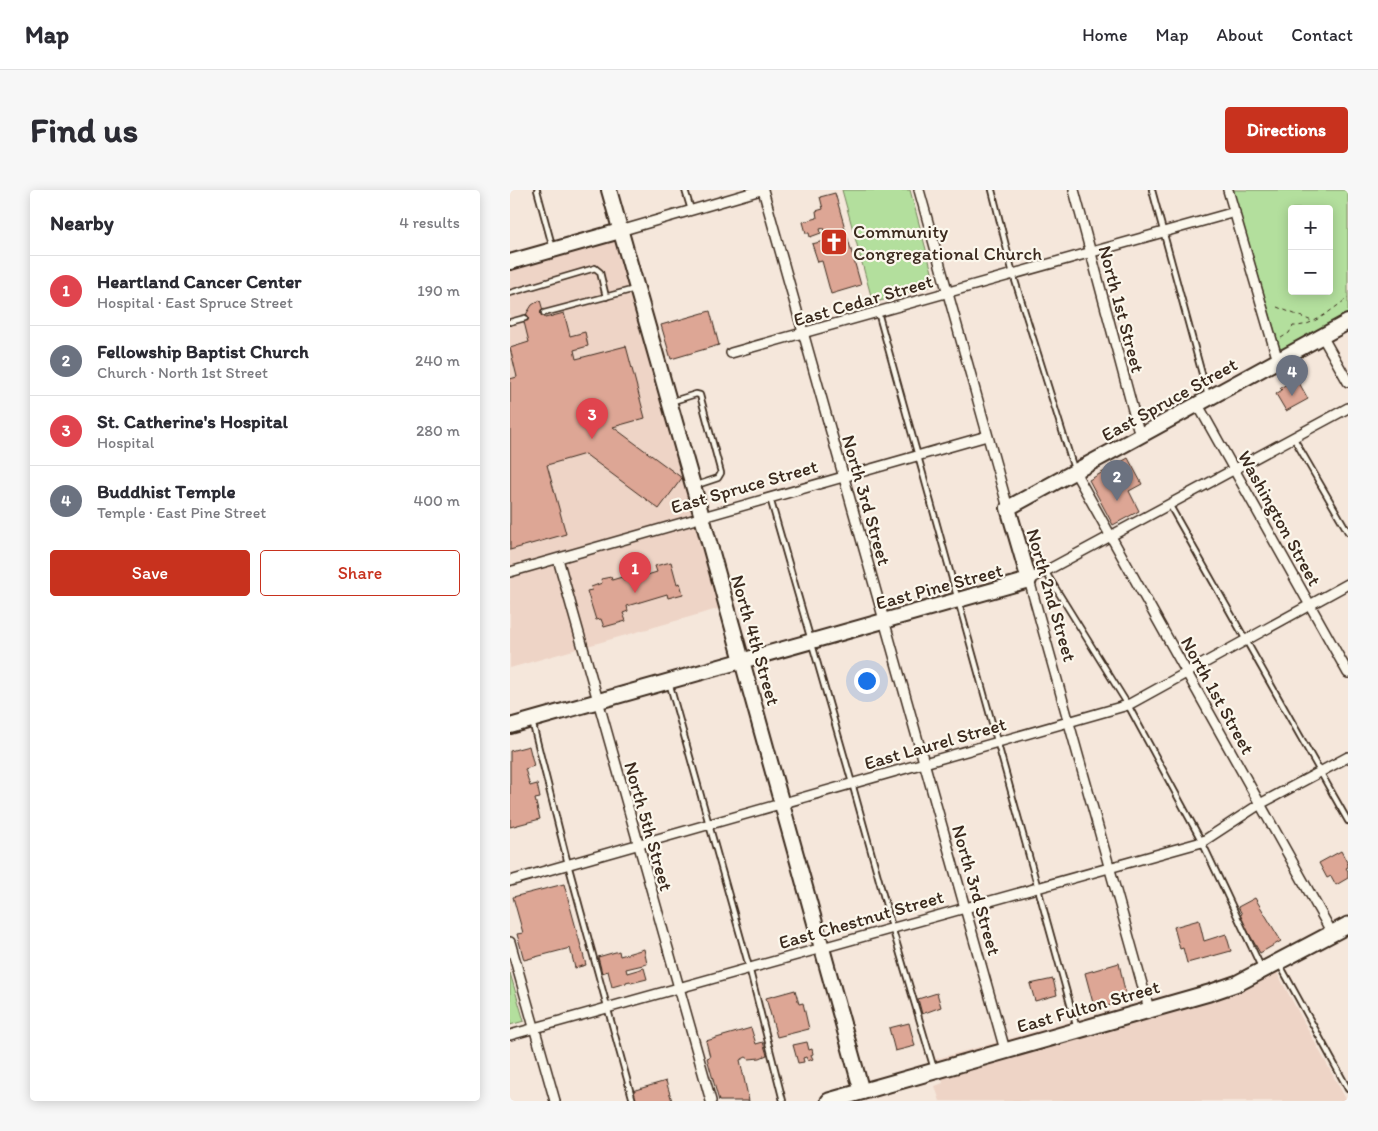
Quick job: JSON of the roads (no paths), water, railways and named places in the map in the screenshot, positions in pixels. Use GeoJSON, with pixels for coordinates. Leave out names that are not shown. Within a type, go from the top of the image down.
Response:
{"type":"FeatureCollection","features":[{"type":"Feature","properties":{"kind":"main road","name":"North 4th Street"},"geometry":{"type":"LineString","coordinates":[[608,190],[702,517],[863,1096]]}},
{"type":"Feature","properties":{"kind":"main road"},"geometry":{"type":"LineString","coordinates":[[510,262],[620,231]]}},
{"type":"Feature","properties":{"kind":"main road","name":"East Spruce Street"},"geometry":{"type":"LineString","coordinates":[[1008,508],[1348,322]]}},
{"type":"Feature","properties":{"kind":"main road","name":"North 2nd Street"},"geometry":{"type":"LineString","coordinates":[[1008,508],[1029,580]]}},
{"type":"Feature","properties":{"kind":"main road","name":"East Pine Street"},"geometry":{"type":"LineString","coordinates":[[510,726],[1029,580]]}},
{"type":"Feature","properties":{"kind":"main road","name":"East Fulton Street"},"geometry":{"type":"LineString","coordinates":[[829,1101],[863,1096],[934,1071],[1209,993],[1238,983],[1279,963],[1348,925]]}},
{"type":"Feature","properties":{"kind":"street"},"geometry":{"type":"LineString","coordinates":[[620,231],[762,190]]}},
{"type":"Feature","properties":{"kind":"street","name":"North 3rd Street"},"geometry":{"type":"LineString","coordinates":[[762,190],[804,333],[1005,1050]]}},
{"type":"Feature","properties":{"kind":"street","name":"North 2nd Street"},"geometry":{"type":"LineString","coordinates":[[919,190],[1008,508]]}},
{"type":"Feature","properties":{"kind":"street","name":"North 1st Street"},"geometry":{"type":"LineString","coordinates":[[1074,190],[1140,436]]}},
{"type":"Feature","properties":{"kind":"street"},"geometry":{"type":"LineString","coordinates":[[1228,190],[1278,361]]}},
{"type":"Feature","properties":{"kind":"street","name":"East Cedar Street"},"geometry":{"type":"LineString","coordinates":[[731,353],[1234,212]]}},
{"type":"Feature","properties":{"kind":"street"},"geometry":{"type":"LineString","coordinates":[[1322,336],[1348,382]]}},
{"type":"Feature","properties":{"kind":"street","name":"Washington Street"},"geometry":{"type":"LineString","coordinates":[[1203,402],[1234,469],[1348,673]]}},
{"type":"Feature","properties":{"kind":"street","name":"East Pine Street"},"geometry":{"type":"LineString","coordinates":[[1029,580],[1348,408]]}},
{"type":"Feature","properties":{"kind":"street","name":"East Spruce Street"},"geometry":{"type":"LineString","coordinates":[[510,572],[988,436]]}},
{"type":"Feature","properties":{"kind":"street","name":"North 1st Street"},"geometry":{"type":"LineString","coordinates":[[1075,472],[1332,933]]}},
{"type":"Feature","properties":{"kind":"street","name":"North 5th Street"},"geometry":{"type":"LineString","coordinates":[[558,558],[711,1101]]}},
{"type":"Feature","properties":{"kind":"street","name":"North 2nd Street"},"geometry":{"type":"LineString","coordinates":[[1029,580],[1149,1009]]}},
{"type":"Feature","properties":{"kind":"street","name":"East Laurel Street"},"geometry":{"type":"LineString","coordinates":[[510,881],[1128,704],[1348,584]]}},
{"type":"Feature","properties":{"kind":"street","name":"East Chestnut Street"},"geometry":{"type":"LineString","coordinates":[[510,1035],[965,906],[1202,842],[1260,804],[1348,757]]}},
{"type":"Feature","properties":{"kind":"street"},"geometry":{"type":"LineString","coordinates":[[510,942],[555,1101]]}},
{"type":"Feature","properties":{"kind":"lane"},"geometry":{"type":"LineString","coordinates":[[537,190],[553,250]]}},
{"type":"Feature","properties":{"kind":"lane"},"geometry":{"type":"LineString","coordinates":[[685,190],[691,210]]}},
{"type":"Feature","properties":{"kind":"lane"},"geometry":{"type":"LineString","coordinates":[[992,190],[1013,274],[1075,472]]}},
{"type":"Feature","properties":{"kind":"lane"},"geometry":{"type":"LineString","coordinates":[[1152,190],[1203,402]]}},
{"type":"Feature","properties":{"kind":"lane"},"geometry":{"type":"LineString","coordinates":[[510,293],[595,268],[600,272],[606,297]]}},
{"type":"Feature","properties":{"kind":"lane"},"geometry":{"type":"LineString","coordinates":[[544,313],[637,289]]}},
{"type":"Feature","properties":{"kind":"lane"},"geometry":{"type":"LineString","coordinates":[[878,312],[957,600],[1039,886],[1077,1030]]}},
{"type":"Feature","properties":{"kind":"lane"},"geometry":{"type":"LineString","coordinates":[[510,322],[525,318]]}},
{"type":"Feature","properties":{"kind":"lane"},"geometry":{"type":"LineString","coordinates":[[669,402],[696,394],[700,396],[721,473],[718,478],[693,486]]}},
{"type":"Feature","properties":{"kind":"lane"},"geometry":{"type":"LineString","coordinates":[[1293,437],[1348,532]]}},
{"type":"Feature","properties":{"kind":"lane"},"geometry":{"type":"LineString","coordinates":[[770,498],[934,1071]]}},
{"type":"Feature","properties":{"kind":"lane"},"geometry":{"type":"LineString","coordinates":[[1169,504],[1348,821]]}},
{"type":"Feature","properties":{"kind":"lane"},"geometry":{"type":"LineString","coordinates":[[1046,571],[1128,704],[1202,842],[1262,970]]}},
{"type":"Feature","properties":{"kind":"lane"},"geometry":{"type":"LineString","coordinates":[[669,681],[783,1101]]}},
{"type":"Feature","properties":{"kind":"lane"},"geometry":{"type":"LineString","coordinates":[[532,720],[568,864],[633,1101]]}},
{"type":"Feature","properties":{"kind":"lane"},"geometry":{"type":"LineString","coordinates":[[1279,963],[1348,1089]]}},
{"type":"Feature","properties":{"kind":"place","name":"Community Congregational Church"},"geometry":{"type":"Point","coordinates":[834,242]}},
{"type":"Feature","properties":{"kind":"place","name":"Buddhist Temple"},"geometry":{"type":"Point","coordinates":[1292,396]}},
{"type":"Feature","properties":{"kind":"place","name":"St. Catherine's Hospital"},"geometry":{"type":"Point","coordinates":[592,439]}},
{"type":"Feature","properties":{"kind":"place","name":"Fellowship Baptist Church"},"geometry":{"type":"Point","coordinates":[1117,501]}},
{"type":"Feature","properties":{"kind":"place","name":"Heartland Cancer Center"},"geometry":{"type":"Point","coordinates":[635,593]}}]}
